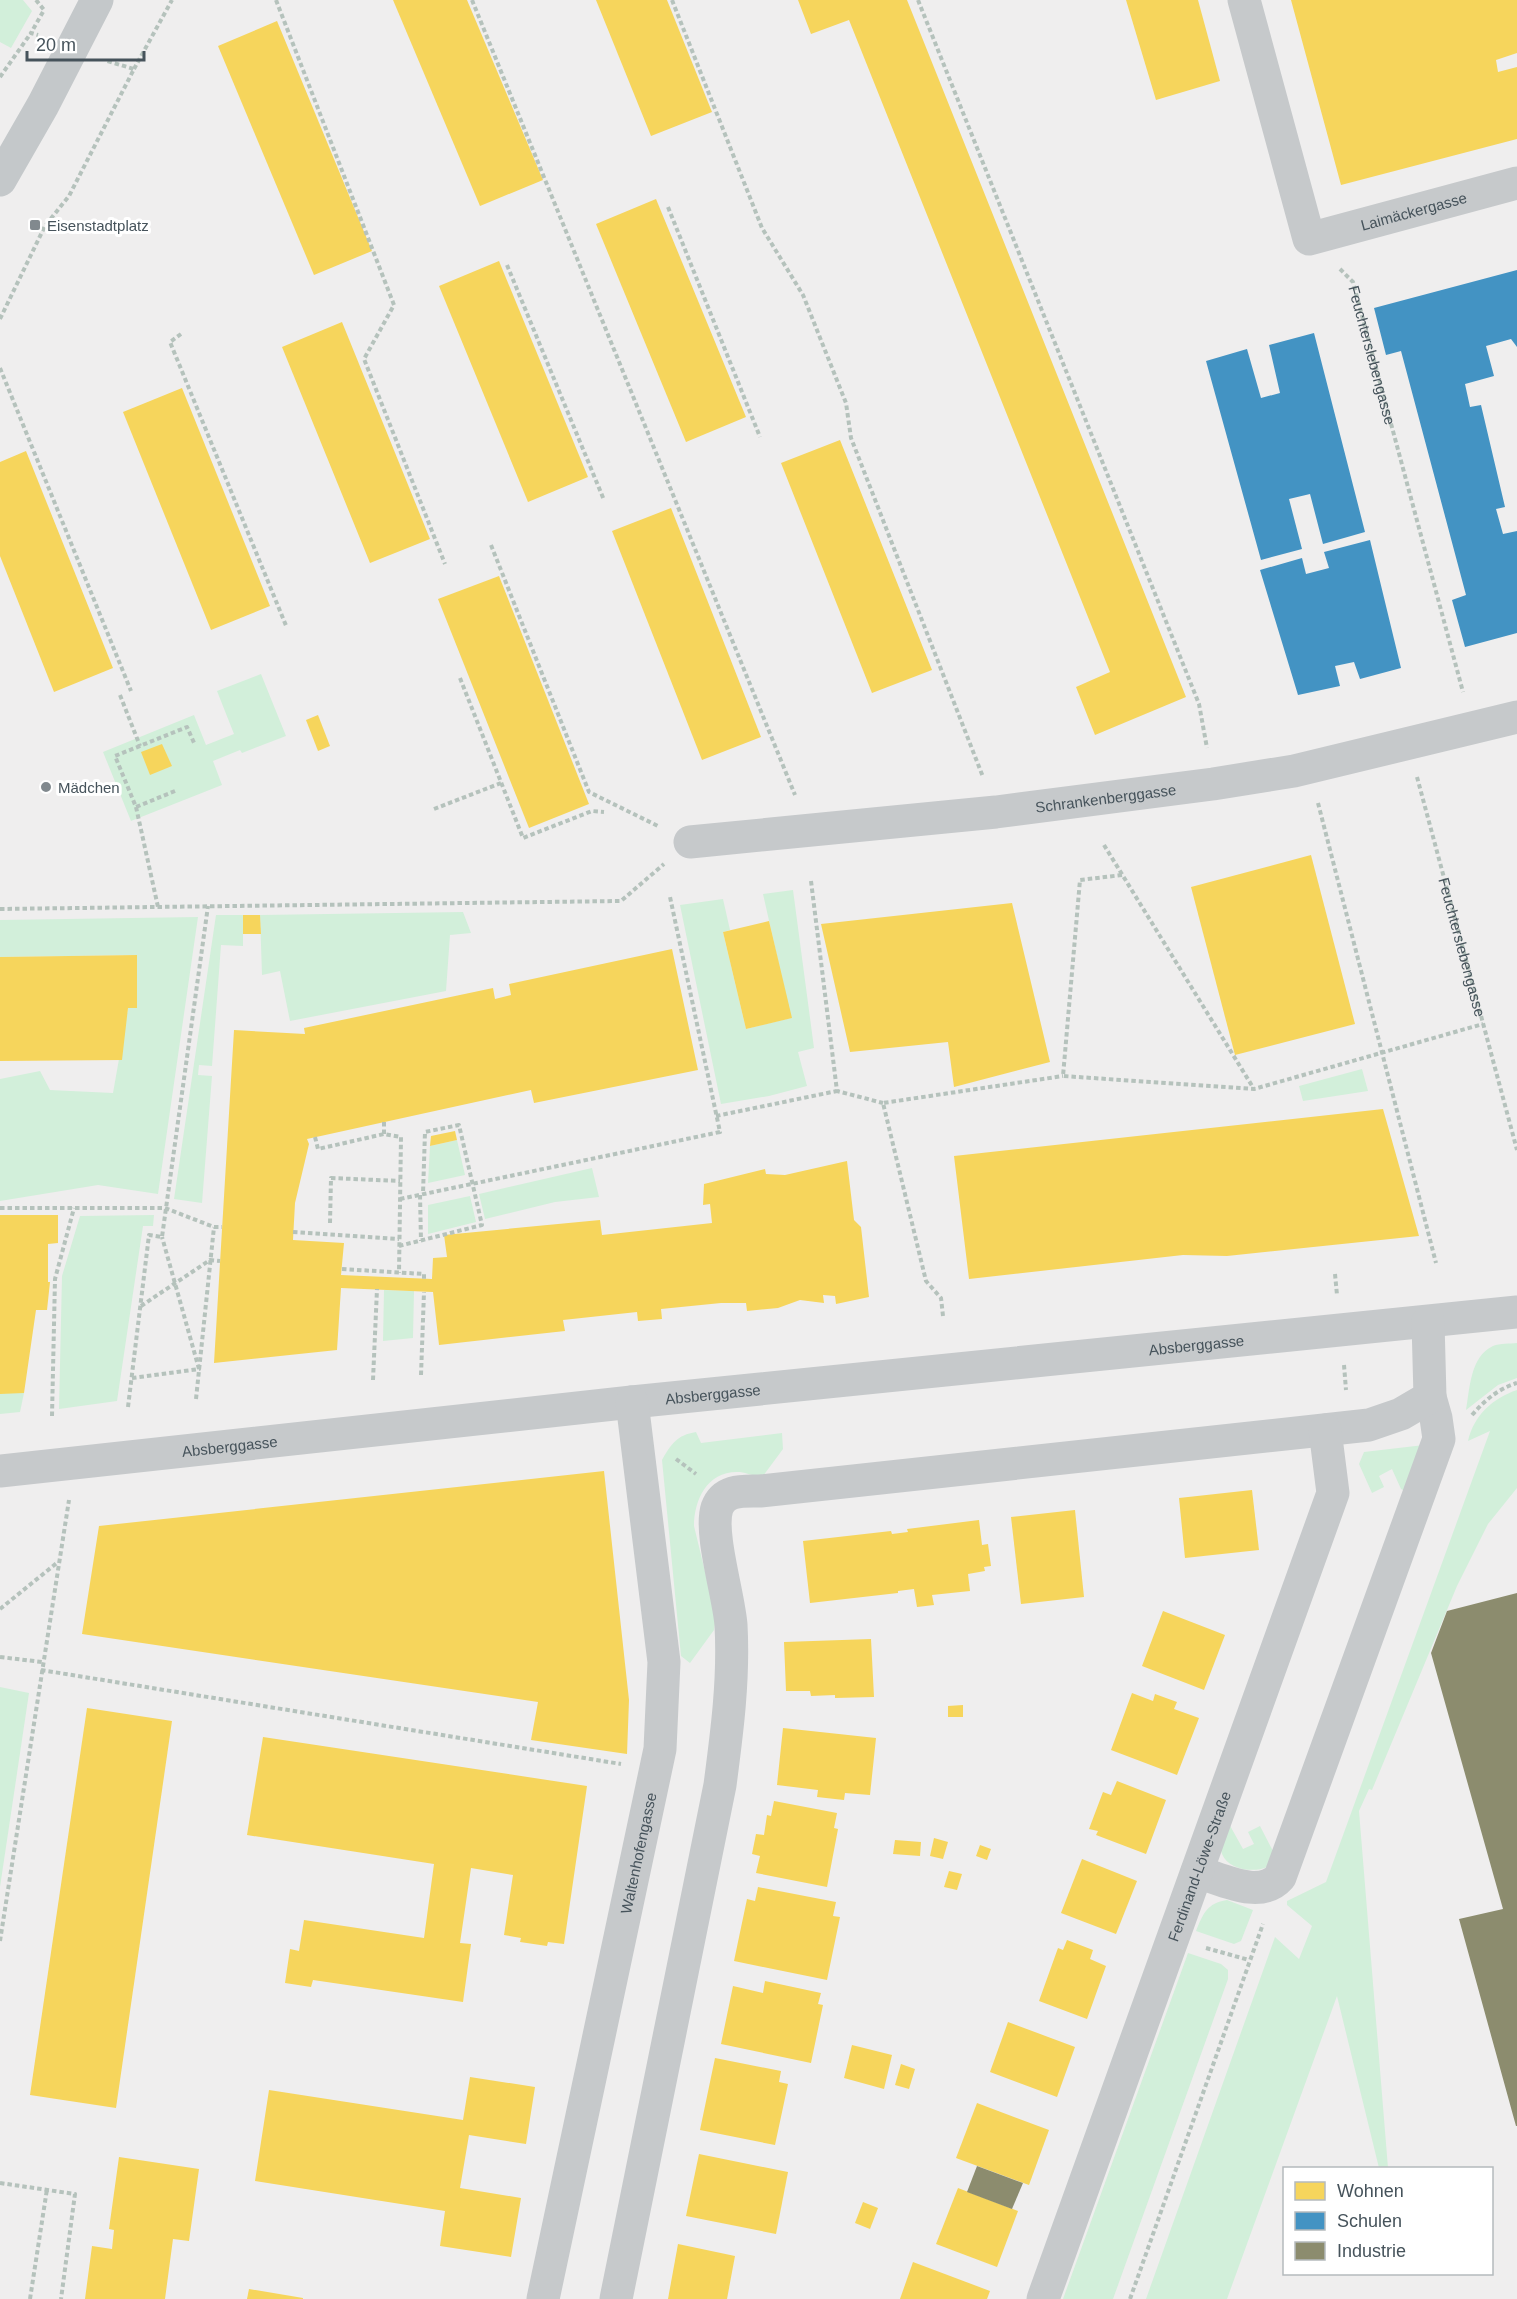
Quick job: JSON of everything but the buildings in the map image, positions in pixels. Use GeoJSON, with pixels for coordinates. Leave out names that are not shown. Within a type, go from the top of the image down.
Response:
{"type":"FeatureCollection","features":[{"type":"Feature","properties":{"kind":"main road"},"geometry":{"type":"LineString","coordinates":[[0,180],[97,0]]}},
{"type":"Feature","properties":{"kind":"street"},"geometry":{"type":"LineString","coordinates":[[1244,0],[1310,239]]}},
{"type":"Feature","properties":{"kind":"street","name":"Laimäckergasse"},"geometry":{"type":"LineString","coordinates":[[1310,239],[1517,183]]}},
{"type":"Feature","properties":{"kind":"street","name":"Schrankenberggasse"},"geometry":{"type":"LineString","coordinates":[[690,842],[996,812],[1213,784],[1294,771],[1517,717]]}},
{"type":"Feature","properties":{"kind":"street","name":"Absberggasse"},"geometry":{"type":"LineString","coordinates":[[0,1471],[632,1402],[1517,1312]]}},
{"type":"Feature","properties":{"kind":"street"},"geometry":{"type":"LineString","coordinates":[[1197,1872],[1252,1888],[1266,1888],[1275,1884],[1280,1877],[1439,1439],[1430,1397],[1428,1322]]}},
{"type":"Feature","properties":{"kind":"street"},"geometry":{"type":"LineString","coordinates":[[616,2299],[720,1785],[730,1709],[731,1625],[716,1529],[717,1510],[725,1496],[739,1491],[795,1487],[1369,1425],[1401,1414],[1430,1397]]}},
{"type":"Feature","properties":{"kind":"street","name":"Waltenhofengasse"},"geometry":{"type":"LineString","coordinates":[[543,2299],[660,1749],[664,1662],[632,1402]]}},
{"type":"Feature","properties":{"kind":"street","name":"Ferdinand-Löwe-Straße"},"geometry":{"type":"LineString","coordinates":[[1043,2299],[1333,1493],[1325,1430]]}},
{"type":"Feature","properties":{"kind":"path"},"geometry":{"type":"LineString","coordinates":[[0,77],[44,10],[36,0]]}},
{"type":"Feature","properties":{"kind":"path"},"geometry":{"type":"LineString","coordinates":[[0,320],[45,226],[69,196],[172,0]]}},
{"type":"Feature","properties":{"kind":"path"},"geometry":{"type":"LineString","coordinates":[[276,0],[394,305],[364,359],[445,564]]}},
{"type":"Feature","properties":{"kind":"path"},"geometry":{"type":"LineString","coordinates":[[472,0],[809,832]]}},
{"type":"Feature","properties":{"kind":"path"},"geometry":{"type":"LineString","coordinates":[[672,0],[762,228],[808,306],[846,403],[851,438],[996,812]]}},
{"type":"Feature","properties":{"kind":"path"},"geometry":{"type":"LineString","coordinates":[[918,0],[1199,704],[1213,784]]}},
{"type":"Feature","properties":{"kind":"path"},"geometry":{"type":"LineString","coordinates":[[31,33],[71,49],[134,69]]}},
{"type":"Feature","properties":{"kind":"path"},"geometry":{"type":"LineString","coordinates":[[668,207],[760,437]]}},
{"type":"Feature","properties":{"kind":"path","name":"Feuchterslebengasse"},"geometry":{"type":"LineString","coordinates":[[1310,239],[1353,282],[1473,728]]}},
{"type":"Feature","properties":{"kind":"path"},"geometry":{"type":"LineString","coordinates":[[507,265],[604,500]]}},
{"type":"Feature","properties":{"kind":"path"},"geometry":{"type":"LineString","coordinates":[[181,333],[170,342],[287,628]]}},
{"type":"Feature","properties":{"kind":"path"},"geometry":{"type":"LineString","coordinates":[[0,368],[131,691]]}},
{"type":"Feature","properties":{"kind":"path"},"geometry":{"type":"LineString","coordinates":[[0,909],[621,901],[690,842],[589,792],[491,546]]}},
{"type":"Feature","properties":{"kind":"path"},"geometry":{"type":"LineString","coordinates":[[460,678],[523,838],[592,811],[604,812]]}},
{"type":"Feature","properties":{"kind":"path"},"geometry":{"type":"LineString","coordinates":[[120,695],[140,746]]}},
{"type":"Feature","properties":{"kind":"path"},"geometry":{"type":"LineString","coordinates":[[158,907],[136,807],[115,756],[187,727],[195,745]]}},
{"type":"Feature","properties":{"kind":"path","name":"Feuchterslebengasse"},"geometry":{"type":"LineString","coordinates":[[1408,745],[1517,1150]]}},
{"type":"Feature","properties":{"kind":"path"},"geometry":{"type":"LineString","coordinates":[[434,809],[501,783]]}},
{"type":"Feature","properties":{"kind":"path"},"geometry":{"type":"LineString","coordinates":[[136,807],[175,791]]}},
{"type":"Feature","properties":{"kind":"path"},"geometry":{"type":"LineString","coordinates":[[1318,803],[1436,1263]]}},
{"type":"Feature","properties":{"kind":"path"},"geometry":{"type":"LineString","coordinates":[[1104,845],[1254,1089]]}},
{"type":"Feature","properties":{"kind":"path"},"geometry":{"type":"LineString","coordinates":[[1063,1076],[1080,880],[1122,875]]}},
{"type":"Feature","properties":{"kind":"path"},"geometry":{"type":"LineString","coordinates":[[811,881],[837,1091]]}},
{"type":"Feature","properties":{"kind":"path"},"geometry":{"type":"LineString","coordinates":[[400,1199],[720,1132],[670,897]]}},
{"type":"Feature","properties":{"kind":"path"},"geometry":{"type":"LineString","coordinates":[[199,1369],[162,1237],[208,906]]}},
{"type":"Feature","properties":{"kind":"path"},"geometry":{"type":"LineString","coordinates":[[716,1116],[837,1091],[883,1103],[1063,1076],[1254,1089],[1483,1024]]}},
{"type":"Feature","properties":{"kind":"path"},"geometry":{"type":"LineString","coordinates":[[883,1103],[926,1281],[941,1298],[943,1316]]}},
{"type":"Feature","properties":{"kind":"path"},"geometry":{"type":"LineString","coordinates":[[384,1122],[384,1134]]}},
{"type":"Feature","properties":{"kind":"path"},"geometry":{"type":"LineString","coordinates":[[399,1246],[421,1241],[482,1225],[459,1125],[425,1132],[421,1241]]}},
{"type":"Feature","properties":{"kind":"path"},"geometry":{"type":"LineString","coordinates":[[315,1137],[318,1149],[384,1134],[401,1137],[399,1273]]}},
{"type":"Feature","properties":{"kind":"path"},"geometry":{"type":"LineString","coordinates":[[330,1223],[331,1178],[400,1181]]}},
{"type":"Feature","properties":{"kind":"path"},"geometry":{"type":"LineString","coordinates":[[0,1208],[165,1208],[214,1227],[222,1227]]}},
{"type":"Feature","properties":{"kind":"path"},"geometry":{"type":"LineString","coordinates":[[52,1416],[55,1279],[74,1208]]}},
{"type":"Feature","properties":{"kind":"path"},"geometry":{"type":"LineString","coordinates":[[196,1399],[214,1227]]}},
{"type":"Feature","properties":{"kind":"path"},"geometry":{"type":"LineString","coordinates":[[293,1232],[399,1239]]}},
{"type":"Feature","properties":{"kind":"path"},"geometry":{"type":"LineString","coordinates":[[128,1407],[149,1235],[162,1237]]}},
{"type":"Feature","properties":{"kind":"path"},"geometry":{"type":"LineString","coordinates":[[141,1306],[210,1260],[220,1261]]}},
{"type":"Feature","properties":{"kind":"path"},"geometry":{"type":"LineString","coordinates":[[342,1269],[378,1274],[424,1274],[424,1279]]}},
{"type":"Feature","properties":{"kind":"path"},"geometry":{"type":"LineString","coordinates":[[373,1380],[377,1289]]}},
{"type":"Feature","properties":{"kind":"path"},"geometry":{"type":"LineString","coordinates":[[421,1375],[424,1292]]}},
{"type":"Feature","properties":{"kind":"path"},"geometry":{"type":"LineString","coordinates":[[132,1377],[199,1369]]}},
{"type":"Feature","properties":{"kind":"path"},"geometry":{"type":"LineString","coordinates":[[0,1941],[66,1519]]}},
{"type":"Feature","properties":{"kind":"path"},"geometry":{"type":"LineString","coordinates":[[0,1609],[58,1562]]}},
{"type":"Feature","properties":{"kind":"path"},"geometry":{"type":"LineString","coordinates":[[0,1657],[42,1662]]}},
{"type":"Feature","properties":{"kind":"path"},"geometry":{"type":"LineString","coordinates":[[41,1670],[655,1770]]}},
{"type":"Feature","properties":{"kind":"path"},"geometry":{"type":"LineString","coordinates":[[1130,2299],[1280,1877]]}},
{"type":"Feature","properties":{"kind":"path"},"geometry":{"type":"LineString","coordinates":[[1174,1940],[1249,1960]]}},
{"type":"Feature","properties":{"kind":"path"},"geometry":{"type":"LineString","coordinates":[[0,2183],[47,2188],[75,2194],[62,2299]]}},
{"type":"Feature","properties":{"kind":"path"},"geometry":{"type":"LineString","coordinates":[[30,2299],[47,2188]]}},
{"type":"Feature","properties":{"kind":"green space"},"geometry":{"type":"Polygon","coordinates":[[[0,0],[23,0],[32,11],[11,48],[0,42],[0,0]]]}},
{"type":"Feature","properties":{"kind":"green space"},"geometry":{"type":"Polygon","coordinates":[[[261,674],[286,736],[242,753],[240,750],[213,761],[222,785],[131,821],[103,752],[194,715],[206,745],[234,734],[217,691],[261,674]]]}},
{"type":"Feature","properties":{"kind":"green space"},"geometry":{"type":"Polygon","coordinates":[[[793,890],[814,1048],[798,1052],[807,1086],[769,1096],[721,1104],[680,905],[723,899],[730,930],[723,932],[746,1029],[791,1018],[763,894],[793,890]]]}},
{"type":"Feature","properties":{"kind":"green space"},"geometry":{"type":"Polygon","coordinates":[[[463,912],[471,933],[450,935],[446,991],[290,1021],[280,971],[262,975],[260,915],[463,912]]]}},
{"type":"Feature","properties":{"kind":"green space"},"geometry":{"type":"Polygon","coordinates":[[[216,915],[243,915],[243,946],[221,945],[212,1066],[199,1065],[198,1075],[212,1076],[202,1203],[174,1199],[216,915]]]}},
{"type":"Feature","properties":{"kind":"green space"},"geometry":{"type":"Polygon","coordinates":[[[198,917],[158,1194],[98,1185],[0,1201],[0,1079],[40,1071],[50,1090],[113,1093],[128,1008],[137,1007],[137,955],[0,957],[0,920],[198,917]]]}},
{"type":"Feature","properties":{"kind":"green space"},"geometry":{"type":"Polygon","coordinates":[[[1362,1069],[1368,1091],[1303,1101],[1299,1086],[1362,1069]]]}},
{"type":"Feature","properties":{"kind":"green space"},"geometry":{"type":"Polygon","coordinates":[[[457,1140],[465,1175],[428,1183],[430,1146],[457,1140]]]}},
{"type":"Feature","properties":{"kind":"green space"},"geometry":{"type":"Polygon","coordinates":[[[592,1168],[599,1197],[555,1202],[485,1219],[479,1194],[592,1168]]]}},
{"type":"Feature","properties":{"kind":"green space"},"geometry":{"type":"Polygon","coordinates":[[[470,1196],[476,1222],[428,1234],[428,1205],[470,1196]]]}},
{"type":"Feature","properties":{"kind":"green space"},"geometry":{"type":"Polygon","coordinates":[[[154,1215],[153,1226],[143,1226],[117,1401],[59,1409],[62,1276],[80,1216],[154,1215]]]}},
{"type":"Feature","properties":{"kind":"green space"},"geometry":{"type":"Polygon","coordinates":[[[384,1290],[414,1291],[413,1338],[383,1341],[384,1290]]]}},
{"type":"Feature","properties":{"kind":"green space"},"geometry":{"type":"Polygon","coordinates":[[[1517,1343],[1517,1378],[1498,1385],[1466,1410],[1472,1374],[1475,1365],[1485,1351],[1493,1346],[1517,1343]]]}},
{"type":"Feature","properties":{"kind":"green space"},"geometry":{"type":"Polygon","coordinates":[[[0,1386],[24,1393],[20,1412],[0,1414],[0,1386]]]}},
{"type":"Feature","properties":{"kind":"green space"},"geometry":{"type":"Polygon","coordinates":[[[1517,1390],[1517,1488],[1488,1524],[1457,1586],[1372,1790],[1369,1789],[1359,1811],[1388,2167],[1379,2167],[1337,1996],[1227,2299],[1146,2299],[1275,1937],[1299,1959],[1312,1926],[1287,1905],[1287,1901],[1326,1882],[1490,1431],[1468,1441],[1471,1432],[1486,1409],[1508,1393],[1517,1390]]]}},
{"type":"Feature","properties":{"kind":"green space"},"geometry":{"type":"Polygon","coordinates":[[[696,1432],[701,1443],[782,1433],[783,1449],[763,1476],[740,1472],[719,1476],[711,1481],[700,1497],[694,1526],[716,1617],[714,1630],[690,1663],[681,1656],[662,1460],[675,1441],[684,1435],[696,1432]]]}},
{"type":"Feature","properties":{"kind":"green space"},"geometry":{"type":"Polygon","coordinates":[[[1424,1445],[1405,1491],[1401,1489],[1392,1469],[1379,1476],[1384,1487],[1372,1493],[1359,1464],[1364,1452],[1424,1445]]]}},
{"type":"Feature","properties":{"kind":"green space"},"geometry":{"type":"Polygon","coordinates":[[[0,1687],[29,1693],[0,1887],[0,1687]]]}},
{"type":"Feature","properties":{"kind":"green space"},"geometry":{"type":"Polygon","coordinates":[[[1228,1822],[1243,1849],[1254,1844],[1248,1832],[1260,1826],[1274,1853],[1267,1867],[1255,1870],[1242,1869],[1235,1867],[1225,1859],[1221,1846],[1228,1822]]]}},
{"type":"Feature","properties":{"kind":"green space"},"geometry":{"type":"Polygon","coordinates":[[[1227,1900],[1253,1910],[1241,1941],[1234,1944],[1196,1931],[1210,1907],[1227,1900]]]}},
{"type":"Feature","properties":{"kind":"green space"},"geometry":{"type":"Polygon","coordinates":[[[1188,1953],[1221,1964],[1228,1970],[1228,1979],[1113,2299],[1063,2299],[1188,1953]]]}},
{"type":"Feature","properties":{"kind":"place","name":"Eisenstadtplatz"},"geometry":{"type":"Point","coordinates":[35,225]}},
{"type":"Feature","properties":{"kind":"place","name":"Mädchen"},"geometry":{"type":"Point","coordinates":[46,787]}}]}
